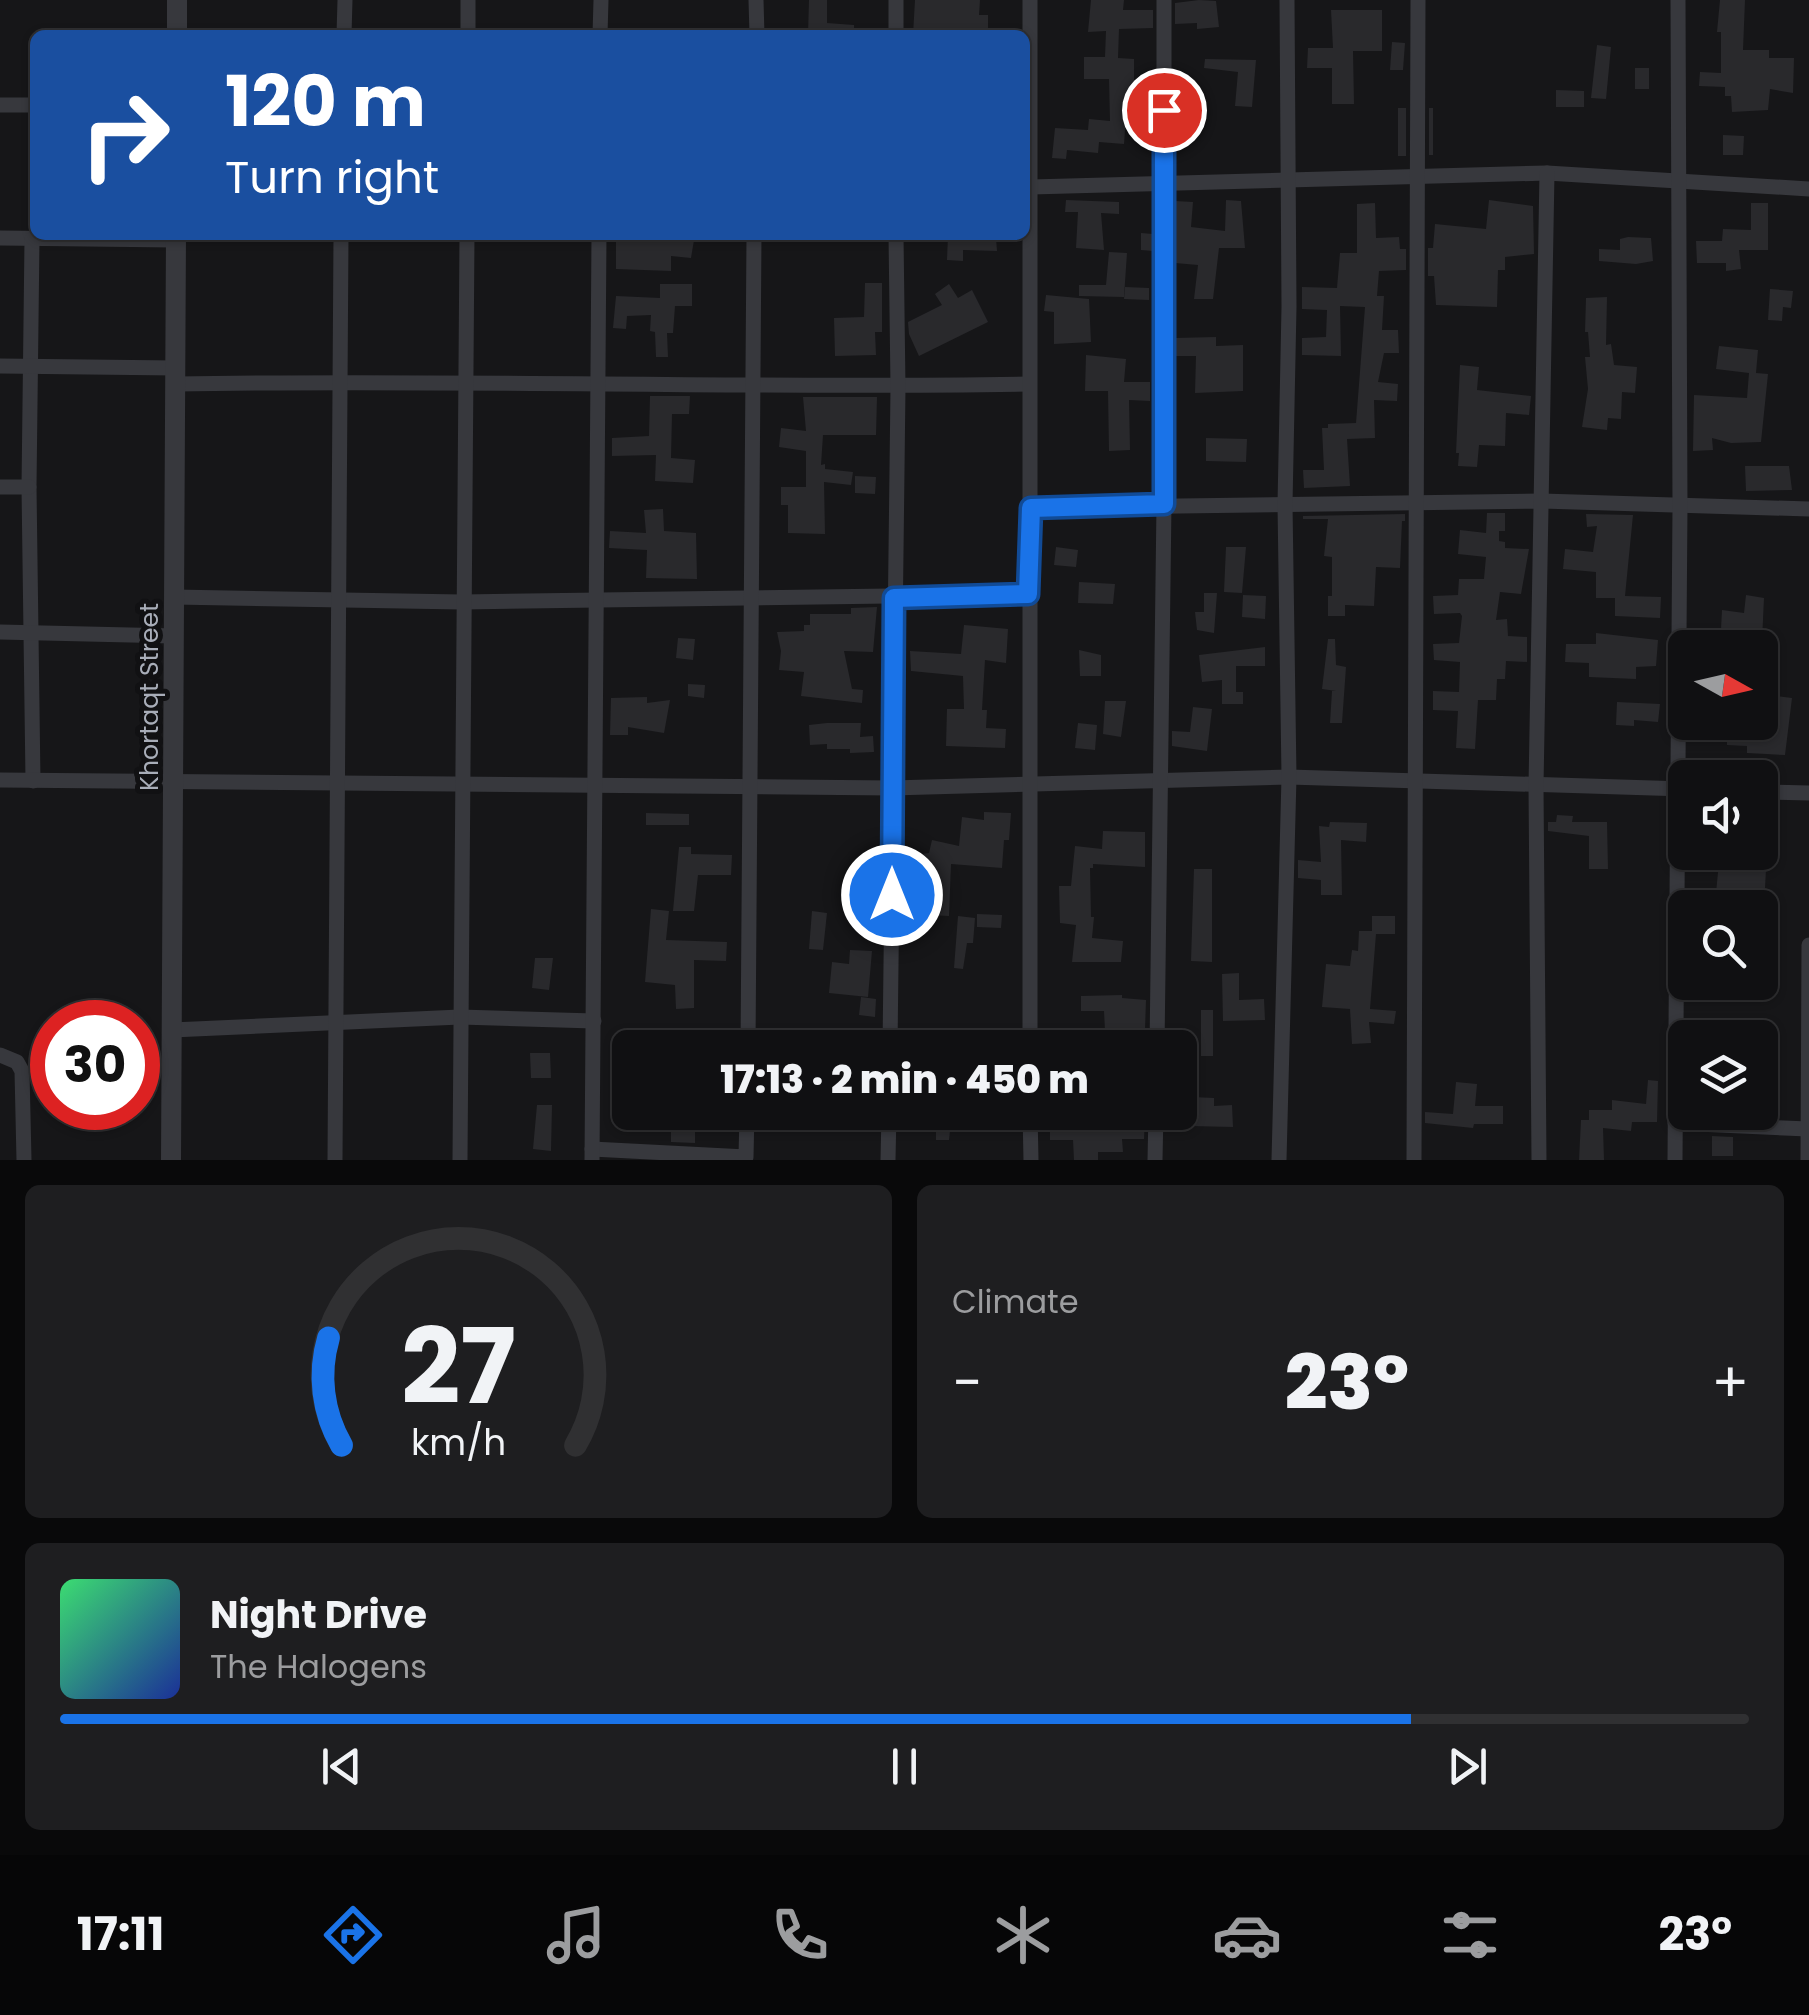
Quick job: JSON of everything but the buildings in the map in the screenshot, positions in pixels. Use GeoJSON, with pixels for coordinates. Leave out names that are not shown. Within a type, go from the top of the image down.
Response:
{"type":"FeatureCollection","features":[{"type":"Feature","properties":{"kind":"street"},"geometry":{"type":"LineString","coordinates":[[177,0],[177,30]]}},
{"type":"Feature","properties":{"kind":"street"},"geometry":{"type":"LineString","coordinates":[[344,30],[345,0]]}},
{"type":"Feature","properties":{"kind":"street"},"geometry":{"type":"LineString","coordinates":[[468,0],[468,30]]}},
{"type":"Feature","properties":{"kind":"street"},"geometry":{"type":"LineString","coordinates":[[600,30],[601,0]]}},
{"type":"Feature","properties":{"kind":"street"},"geometry":{"type":"LineString","coordinates":[[756,0],[757,30]]}},
{"type":"Feature","properties":{"kind":"street"},"geometry":{"type":"LineString","coordinates":[[896,0],[896,30]]}},
{"type":"Feature","properties":{"kind":"street"},"geometry":{"type":"LineString","coordinates":[[1030,0],[1030,193]]}},
{"type":"Feature","properties":{"kind":"street"},"geometry":{"type":"LineString","coordinates":[[1157,1030],[1164,504],[1164,0]]}},
{"type":"Feature","properties":{"kind":"street"},"geometry":{"type":"LineString","coordinates":[[1279,1160],[1289,777],[1285,504],[1287,0]]}},
{"type":"Feature","properties":{"kind":"street"},"geometry":{"type":"LineString","coordinates":[[1414,1160],[1418,0]]}},
{"type":"Feature","properties":{"kind":"street"},"geometry":{"type":"LineString","coordinates":[[1678,0],[1681,760]]}},
{"type":"Feature","properties":{"kind":"street"},"geometry":{"type":"LineString","coordinates":[[0,105],[30,105]]}},
{"type":"Feature","properties":{"kind":"street"},"geometry":{"type":"LineString","coordinates":[[1031,187],[1547,173],[1809,189]]}},
{"type":"Feature","properties":{"kind":"street"},"geometry":{"type":"LineString","coordinates":[[1539,1160],[1536,786],[1547,173]]}},
{"type":"Feature","properties":{"kind":"street"},"geometry":{"type":"LineString","coordinates":[[0,238],[30,239]]}},
{"type":"Feature","properties":{"kind":"street"},"geometry":{"type":"LineString","coordinates":[[32,240],[29,487],[34,781]]}},
{"type":"Feature","properties":{"kind":"street","name":"Khortaqt Street"},"geometry":{"type":"LineString","coordinates":[[171,1160],[176,240]]}},
{"type":"Feature","properties":{"kind":"street"},"geometry":{"type":"LineString","coordinates":[[335,1160],[341,240]]}},
{"type":"Feature","properties":{"kind":"street"},"geometry":{"type":"LineString","coordinates":[[460,1160],[467,240]]}},
{"type":"Feature","properties":{"kind":"street"},"geometry":{"type":"LineString","coordinates":[[599,240],[592,1155],[746,1158],[747,1130]]}},
{"type":"Feature","properties":{"kind":"street"},"geometry":{"type":"LineString","coordinates":[[748,1030],[754,240]]}},
{"type":"Feature","properties":{"kind":"street"},"geometry":{"type":"LineString","coordinates":[[890,1030],[898,387],[896,240]]}},
{"type":"Feature","properties":{"kind":"street"},"geometry":{"type":"LineString","coordinates":[[1028,240],[1030,1030]]}},
{"type":"Feature","properties":{"kind":"street"},"geometry":{"type":"LineString","coordinates":[[0,366],[176,376],[464,384],[1029,384]]}},
{"type":"Feature","properties":{"kind":"street"},"geometry":{"type":"LineString","coordinates":[[0,487],[29,487]]}},
{"type":"Feature","properties":{"kind":"street"},"geometry":{"type":"LineString","coordinates":[[1031,508],[1542,500],[1809,510]]}},
{"type":"Feature","properties":{"kind":"street"},"geometry":{"type":"LineString","coordinates":[[174,597],[462,602],[1028,594]]}},
{"type":"Feature","properties":{"kind":"street"},"geometry":{"type":"LineString","coordinates":[[0,632],[174,636]]}},
{"type":"Feature","properties":{"kind":"street"},"geometry":{"type":"LineString","coordinates":[[0,780],[892,788],[1289,777],[1668,789]]}},
{"type":"Feature","properties":{"kind":"street"},"geometry":{"type":"LineString","coordinates":[[1778,792],[1809,793]]}},
{"type":"Feature","properties":{"kind":"street"},"geometry":{"type":"LineString","coordinates":[[1676,1020],[1679,870]]}},
{"type":"Feature","properties":{"kind":"street"},"geometry":{"type":"LineString","coordinates":[[1808,1160],[1809,946]]}},
{"type":"Feature","properties":{"kind":"street"},"geometry":{"type":"LineString","coordinates":[[172,1030],[460,1016],[594,1021]]}},
{"type":"Feature","properties":{"kind":"street"},"geometry":{"type":"LineString","coordinates":[[0,1055],[17,1062],[22,1071],[24,1160]]}},
{"type":"Feature","properties":{"kind":"street"},"geometry":{"type":"LineString","coordinates":[[1778,1128],[1808,1129]]}},
{"type":"Feature","properties":{"kind":"street"},"geometry":{"type":"LineString","coordinates":[[888,1160],[889,1130]]}},
{"type":"Feature","properties":{"kind":"street"},"geometry":{"type":"LineString","coordinates":[[1030,1130],[1030,1160]]}},
{"type":"Feature","properties":{"kind":"street"},"geometry":{"type":"LineString","coordinates":[[1155,1160],[1156,1130]]}},
{"type":"Feature","properties":{"kind":"street"},"geometry":{"type":"LineString","coordinates":[[1674,1130],[1675,1160]]}},
{"type":"Feature","properties":{"kind":"route"},"geometry":{"type":"LineString","coordinates":[[892,895],[894,598],[1028,594],[1031,508],[1164,504],[1164,110]]}}]}
